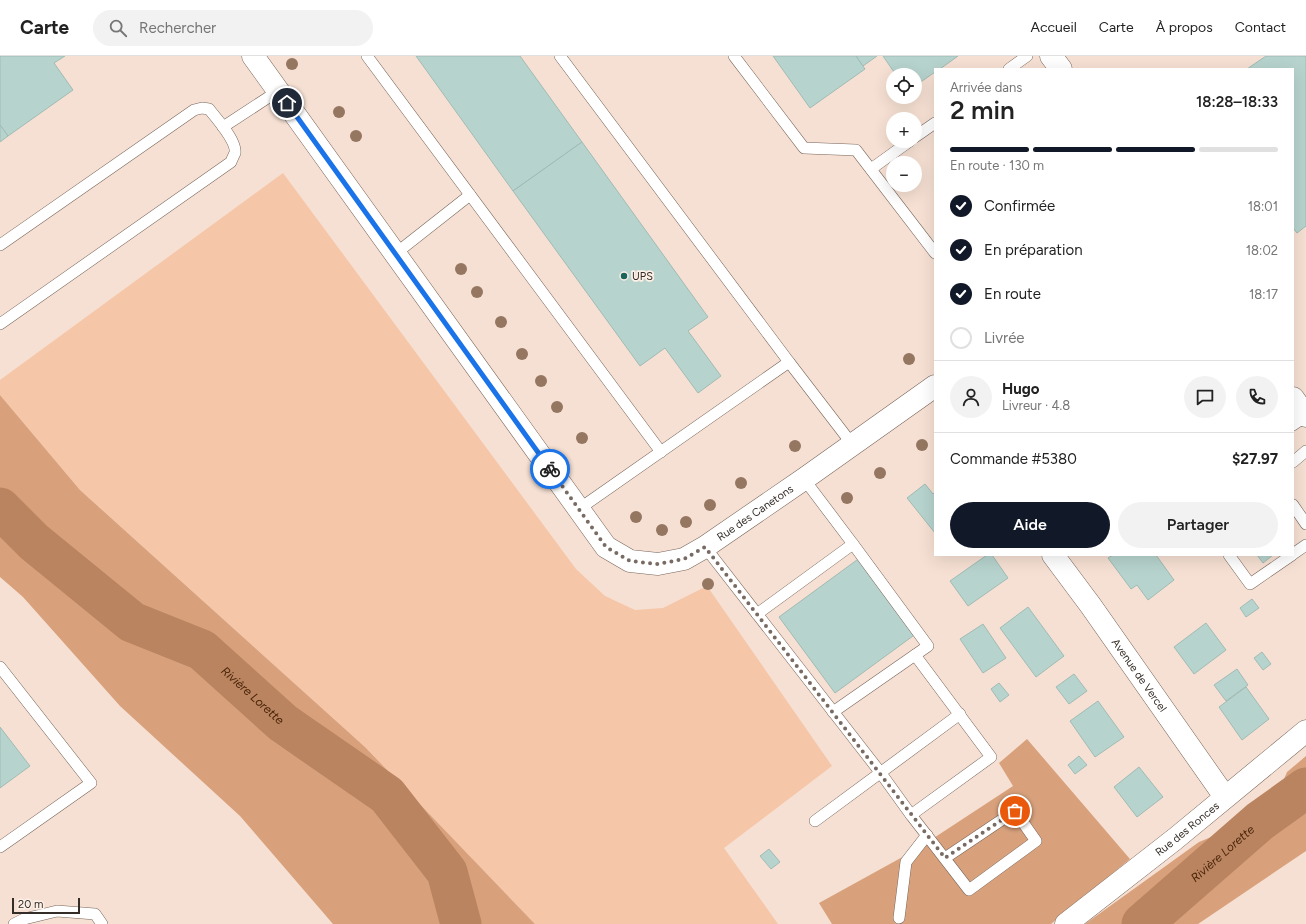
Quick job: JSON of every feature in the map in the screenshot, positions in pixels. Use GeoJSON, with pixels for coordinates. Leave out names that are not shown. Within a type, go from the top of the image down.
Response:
{"type":"FeatureCollection","features":[{"type":"Feature","properties":{"kind":"street","name":"Rue des Canetons"},"geometry":{"type":"LineString","coordinates":[[253,56],[606,547],[630,561],[658,564],[684,559],[705,547],[852,444],[933,392]]}},
{"type":"Feature","properties":{"kind":"street"},"geometry":{"type":"LineString","coordinates":[[1052,56],[1060,68]]}},
{"type":"Feature","properties":{"kind":"street"},"geometry":{"type":"LineString","coordinates":[[1294,399],[1306,416]]}},
{"type":"Feature","properties":{"kind":"street","name":"Avenue de Vercel"},"geometry":{"type":"LineString","coordinates":[[1054,556],[1091,606],[1225,797]]}},
{"type":"Feature","properties":{"kind":"street","name":"Rue des Ronces"},"geometry":{"type":"LineString","coordinates":[[1066,924],[1175,839],[1306,731]]}},
{"type":"Feature","properties":{"kind":"lane"},"geometry":{"type":"LineString","coordinates":[[366,56],[661,452]]}},
{"type":"Feature","properties":{"kind":"lane"},"geometry":{"type":"LineString","coordinates":[[560,56],[852,444]]}},
{"type":"Feature","properties":{"kind":"lane"},"geometry":{"type":"LineString","coordinates":[[734,56],[804,148],[856,150],[934,252]]}},
{"type":"Feature","properties":{"kind":"lane"},"geometry":{"type":"LineString","coordinates":[[1010,68],[1027,56]]}},
{"type":"Feature","properties":{"kind":"lane"},"geometry":{"type":"LineString","coordinates":[[223,127],[278,91]]}},
{"type":"Feature","properties":{"kind":"lane"},"geometry":{"type":"LineString","coordinates":[[0,246],[194,110],[202,108],[209,109],[223,127],[234,145],[235,152],[231,162],[0,324]]}},
{"type":"Feature","properties":{"kind":"lane"},"geometry":{"type":"LineString","coordinates":[[922,132],[934,123]]}},
{"type":"Feature","properties":{"kind":"lane"},"geometry":{"type":"LineString","coordinates":[[871,169],[900,148]]}},
{"type":"Feature","properties":{"kind":"lane"},"geometry":{"type":"LineString","coordinates":[[395,254],[470,196]]}},
{"type":"Feature","properties":{"kind":"lane"},"geometry":{"type":"LineString","coordinates":[[579,509],[789,362]]}},
{"type":"Feature","properties":{"kind":"lane"},"geometry":{"type":"LineString","coordinates":[[1294,424],[1306,416]]}},
{"type":"Feature","properties":{"kind":"lane"},"geometry":{"type":"LineString","coordinates":[[1294,461],[1306,451]]}},
{"type":"Feature","properties":{"kind":"lane"},"geometry":{"type":"LineString","coordinates":[[804,479],[928,646],[833,712]]}},
{"type":"Feature","properties":{"kind":"lane"},"geometry":{"type":"LineString","coordinates":[[1294,506],[1306,524]]}},
{"type":"Feature","properties":{"kind":"lane"},"geometry":{"type":"LineString","coordinates":[[757,614],[853,544]]}},
{"type":"Feature","properties":{"kind":"lane"},"geometry":{"type":"LineString","coordinates":[[1294,554],[1306,545]]}},
{"type":"Feature","properties":{"kind":"lane"},"geometry":{"type":"LineString","coordinates":[[705,547],[880,772],[969,890],[1036,841],[1015,811],[945,858]]}},
{"type":"Feature","properties":{"kind":"lane"},"geometry":{"type":"LineString","coordinates":[[1230,556],[1250,584],[1291,556]]}},
{"type":"Feature","properties":{"kind":"lane"},"geometry":{"type":"LineString","coordinates":[[911,815],[990,757],[960,714],[915,655]]}},
{"type":"Feature","properties":{"kind":"lane"},"geometry":{"type":"LineString","coordinates":[[0,667],[91,783],[0,847]]}},
{"type":"Feature","properties":{"kind":"lane"},"geometry":{"type":"LineString","coordinates":[[815,821],[960,714]]}},
{"type":"Feature","properties":{"kind":"lane"},"geometry":{"type":"LineString","coordinates":[[900,918],[906,862],[927,835]]}},
{"type":"Feature","properties":{"kind":"lane"},"geometry":{"type":"LineString","coordinates":[[14,924],[24,919],[57,910],[95,914],[102,924]]}},
{"type":"Feature","properties":{"kind":"shaded area"},"geometry":{"type":"Polygon","coordinates":[[[283,173],[576,569],[605,596],[635,610],[663,608],[707,586],[832,766],[724,848],[778,924],[535,924],[365,747],[80,490],[0,395],[0,380],[283,173]]]}},
{"type":"Feature","properties":{"kind":"shaded area"},"geometry":{"type":"Polygon","coordinates":[[[0,395],[80,490],[365,747],[535,924],[333,924],[240,816],[120,706],[23,597],[0,577],[0,395]]]}},
{"type":"Feature","properties":{"kind":"shaded area"},"geometry":{"type":"Polygon","coordinates":[[[1027,739],[1130,859],[1051,924],[832,924],[819,903],[917,849],[1013,786],[999,763],[1027,739]]]}},
{"type":"Feature","properties":{"kind":"shaded area"},"geometry":{"type":"Polygon","coordinates":[[[1306,756],[1306,851],[1198,924],[1085,924],[1199,842],[1270,813],[1287,772],[1306,756]]]}},
{"type":"Feature","properties":{"kind":"building"},"geometry":{"type":"Polygon","coordinates":[[[0,56],[65,56],[54,63],[73,90],[8,136],[0,125],[0,56]]]}},
{"type":"Feature","properties":{"kind":"building"},"geometry":{"type":"Polygon","coordinates":[[[416,56],[520,56],[582,142],[513,191],[416,56]]]}},
{"type":"Feature","properties":{"kind":"building"},"geometry":{"type":"Polygon","coordinates":[[[773,56],[856,56],[865,69],[810,108],[773,56]]]}},
{"type":"Feature","properties":{"kind":"building"},"geometry":{"type":"Polygon","coordinates":[[[856,56],[877,56],[863,66],[856,56]]]}},
{"type":"Feature","properties":{"kind":"building"},"geometry":{"type":"Polygon","coordinates":[[[883,56],[958,56],[941,68],[934,68],[934,73],[922,81],[922,68],[891,68],[883,56]]]}},
{"type":"Feature","properties":{"kind":"building"},"geometry":{"type":"Polygon","coordinates":[[[1266,56],[1306,56],[1306,226],[1297,233],[1294,229],[1294,68],[1248,68],[1266,56]]]}},
{"type":"Feature","properties":{"kind":"building"},"geometry":{"type":"Polygon","coordinates":[[[0,125],[8,136],[0,142],[0,125]]]}},
{"type":"Feature","properties":{"kind":"building"},"geometry":{"type":"Polygon","coordinates":[[[582,142],[708,317],[688,331],[721,376],[698,393],[665,348],[640,366],[513,191],[582,142]]]}},
{"type":"Feature","properties":{"kind":"building"},"geometry":{"type":"Polygon","coordinates":[[[925,484],[933,494],[934,493],[934,532],[907,498],[925,484]]]}},
{"type":"Feature","properties":{"kind":"building"},"geometry":{"type":"Polygon","coordinates":[[[986,556],[993,556],[1008,578],[968,606],[950,581],[986,556]]]}},
{"type":"Feature","properties":{"kind":"building"},"geometry":{"type":"Polygon","coordinates":[[[1111,556],[1157,556],[1174,580],[1148,600],[1137,585],[1131,589],[1108,558],[1111,556]]]}},
{"type":"Feature","properties":{"kind":"building"},"geometry":{"type":"Polygon","coordinates":[[[1258,556],[1272,556],[1263,563],[1258,556]]]}},
{"type":"Feature","properties":{"kind":"building"},"geometry":{"type":"Polygon","coordinates":[[[861,557],[917,633],[835,693],[779,617],[861,557]]]}},
{"type":"Feature","properties":{"kind":"building"},"geometry":{"type":"Polygon","coordinates":[[[1252,599],[1259,608],[1246,617],[1240,608],[1252,599]]]}},
{"type":"Feature","properties":{"kind":"building"},"geometry":{"type":"Polygon","coordinates":[[[1028,607],[1064,656],[1036,677],[1000,628],[1028,607]]]}},
{"type":"Feature","properties":{"kind":"building"},"geometry":{"type":"Polygon","coordinates":[[[1206,623],[1226,650],[1194,674],[1174,647],[1206,623]]]}},
{"type":"Feature","properties":{"kind":"building"},"geometry":{"type":"Polygon","coordinates":[[[983,624],[1006,658],[983,673],[960,639],[983,624]]]}},
{"type":"Feature","properties":{"kind":"building"},"geometry":{"type":"Polygon","coordinates":[[[1262,652],[1271,664],[1263,670],[1254,658],[1262,652]]]}},
{"type":"Feature","properties":{"kind":"building"},"geometry":{"type":"Polygon","coordinates":[[[1237,669],[1248,685],[1226,701],[1214,685],[1237,669]]]}},
{"type":"Feature","properties":{"kind":"building"},"geometry":{"type":"Polygon","coordinates":[[[1074,674],[1087,691],[1069,704],[1056,687],[1074,674]]]}},
{"type":"Feature","properties":{"kind":"building"},"geometry":{"type":"Polygon","coordinates":[[[999,683],[1009,695],[1000,702],[991,689],[999,683]]]}},
{"type":"Feature","properties":{"kind":"building"},"geometry":{"type":"Polygon","coordinates":[[[1246,687],[1269,719],[1242,740],[1219,707],[1246,687]]]}},
{"type":"Feature","properties":{"kind":"building"},"geometry":{"type":"Polygon","coordinates":[[[1098,701],[1124,737],[1095,757],[1070,721],[1098,701]]]}},
{"type":"Feature","properties":{"kind":"building"},"geometry":{"type":"Polygon","coordinates":[[[0,727],[30,766],[0,788],[0,727]]]}},
{"type":"Feature","properties":{"kind":"building"},"geometry":{"type":"Polygon","coordinates":[[[1079,756],[1087,765],[1075,774],[1068,765],[1079,756]]]}},
{"type":"Feature","properties":{"kind":"building"},"geometry":{"type":"Polygon","coordinates":[[[1139,767],[1163,797],[1137,817],[1114,787],[1139,767]]]}},
{"type":"Feature","properties":{"kind":"building"},"geometry":{"type":"Polygon","coordinates":[[[769,849],[780,862],[771,869],[760,856],[769,849]]]}},
{"type":"Feature","properties":{"kind":"waterway","name":"Rivière Lorette"},"geometry":{"type":"LineString","coordinates":[[0,508],[34,542],[132,622],[202,650],[283,723],[387,795],[447,872],[461,924]]}},
{"type":"Feature","properties":{"kind":"waterway","name":"Rivière Lorette"},"geometry":{"type":"LineString","coordinates":[[1142,924],[1260,821],[1306,788]]}},
{"type":"Feature","properties":{"kind":"way so far"},"geometry":{"type":"LineString","coordinates":[[550,469],[606,547],[630,561],[658,564],[684,559],[705,547],[945,858],[1015,811]]}},
{"type":"Feature","properties":{"kind":"place","name":"UPS"},"geometry":{"type":"Point","coordinates":[624,276]}},
{"type":"Feature","properties":{"kind":"route"},"geometry":{"type":"LineString","coordinates":[[287,103],[550,469]]}}]}
